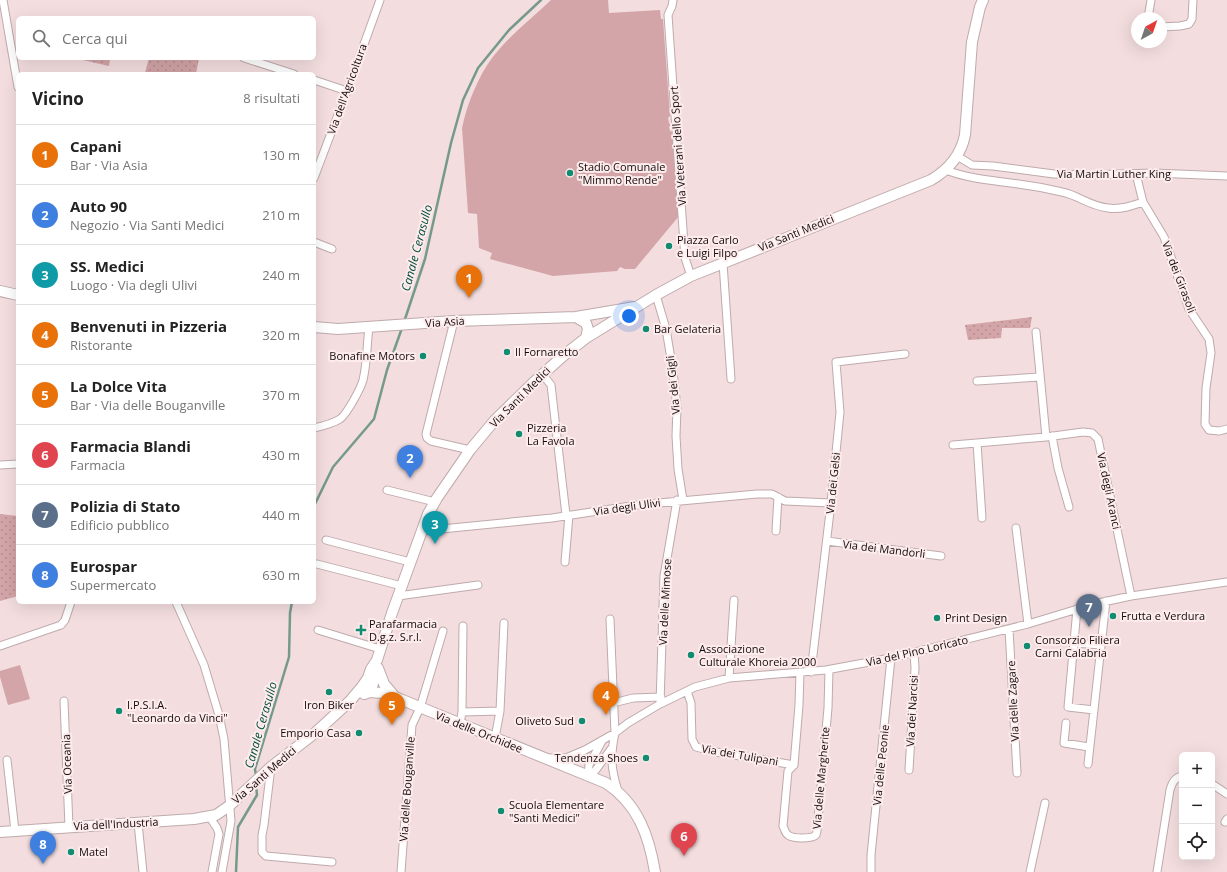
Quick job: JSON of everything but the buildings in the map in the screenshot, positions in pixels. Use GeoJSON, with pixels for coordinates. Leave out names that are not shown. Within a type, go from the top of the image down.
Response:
{"type":"FeatureCollection","features":[{"type":"Feature","properties":{"kind":"street"},"geometry":{"type":"LineString","coordinates":[[3,0],[16,75]]}},
{"type":"Feature","properties":{"kind":"street","name":"Via dell'Agricoltura"},"geometry":{"type":"LineString","coordinates":[[316,173],[380,0]]}},
{"type":"Feature","properties":{"kind":"street","name":"Via Veterani dello Sport"},"geometry":{"type":"LineString","coordinates":[[673,0],[668,14],[685,258],[691,276]]}},
{"type":"Feature","properties":{"kind":"street","name":"Via Santi Medici"},"geometry":{"type":"LineString","coordinates":[[350,701],[370,692],[375,681],[380,649],[421,531],[435,502],[470,450],[495,420],[542,374],[586,338],[656,295],[691,276],[931,180],[946,170],[957,156],[963,145],[972,42],[980,7],[984,0]]}},
{"type":"Feature","properties":{"kind":"street"},"geometry":{"type":"LineString","coordinates":[[1149,12],[1151,0]]}},
{"type":"Feature","properties":{"kind":"street"},"geometry":{"type":"LineString","coordinates":[[1167,26],[1189,24],[1192,19],[1193,0]]}},
{"type":"Feature","properties":{"kind":"street"},"geometry":{"type":"LineString","coordinates":[[250,60],[288,72]]}},
{"type":"Feature","properties":{"kind":"street"},"geometry":{"type":"LineString","coordinates":[[316,81],[347,91]]}},
{"type":"Feature","properties":{"kind":"street","name":"Via Martin Luther King"},"geometry":{"type":"LineString","coordinates":[[957,156],[972,165],[993,166],[1054,174],[1086,175],[1154,173],[1227,176]]}},
{"type":"Feature","properties":{"kind":"street"},"geometry":{"type":"LineString","coordinates":[[956,174],[966,170],[972,165]]}},
{"type":"Feature","properties":{"kind":"street","name":"Via Martin Luther King"},"geometry":{"type":"LineString","coordinates":[[946,170],[956,174],[1065,192],[1092,205],[1109,209],[1128,207],[1143,202]]}},
{"type":"Feature","properties":{"kind":"street"},"geometry":{"type":"LineString","coordinates":[[1136,174],[1143,202]]}},
{"type":"Feature","properties":{"kind":"street","name":"Via dei Girasoli"},"geometry":{"type":"LineString","coordinates":[[1143,202],[1164,237],[1189,309],[1208,339],[1211,353],[1206,388],[1205,424],[1209,430],[1219,431],[1227,429]]}},
{"type":"Feature","properties":{"kind":"street"},"geometry":{"type":"LineString","coordinates":[[316,243],[332,249]]}},
{"type":"Feature","properties":{"kind":"street"},"geometry":{"type":"LineString","coordinates":[[723,263],[731,379]]}},
{"type":"Feature","properties":{"kind":"street"},"geometry":{"type":"LineString","coordinates":[[0,291],[16,295]]}},
{"type":"Feature","properties":{"kind":"street","name":"Via dei Gigli"},"geometry":{"type":"LineString","coordinates":[[656,295],[666,329],[673,370],[677,408],[676,436],[680,500]]}},
{"type":"Feature","properties":{"kind":"street","name":"Via Asia"},"geometry":{"type":"LineString","coordinates":[[316,327],[338,329],[454,321],[576,317],[639,306]]}},
{"type":"Feature","properties":{"kind":"street"},"geometry":{"type":"LineString","coordinates":[[600,312],[607,320],[606,326]]}},
{"type":"Feature","properties":{"kind":"street"},"geometry":{"type":"LineString","coordinates":[[576,317],[586,323],[588,330],[586,338]]}},
{"type":"Feature","properties":{"kind":"street","name":"Via Asia"},"geometry":{"type":"LineString","coordinates":[[576,317],[595,320],[606,326]]}},
{"type":"Feature","properties":{"kind":"street"},"geometry":{"type":"LineString","coordinates":[[454,321],[426,434],[430,441],[470,450]]}},
{"type":"Feature","properties":{"kind":"street"},"geometry":{"type":"LineString","coordinates":[[316,428],[339,420],[345,415],[351,404],[363,380],[368,327]]}},
{"type":"Feature","properties":{"kind":"street"},"geometry":{"type":"LineString","coordinates":[[1036,332],[1040,377],[1049,437],[1069,507]]}},
{"type":"Feature","properties":{"kind":"street","name":"Via dei Gelsi"},"geometry":{"type":"LineString","coordinates":[[811,672],[832,503],[840,412],[836,362],[905,354]]}},
{"type":"Feature","properties":{"kind":"street"},"geometry":{"type":"LineString","coordinates":[[542,374],[551,385],[568,515],[565,562]]}},
{"type":"Feature","properties":{"kind":"street"},"geometry":{"type":"LineString","coordinates":[[977,381],[1040,377]]}},
{"type":"Feature","properties":{"kind":"street","name":"Via degli Aranci"},"geometry":{"type":"LineString","coordinates":[[1049,437],[1083,432],[1092,433],[1098,439],[1132,596]]}},
{"type":"Feature","properties":{"kind":"street"},"geometry":{"type":"LineString","coordinates":[[953,445],[1049,437]]}},
{"type":"Feature","properties":{"kind":"street"},"geometry":{"type":"LineString","coordinates":[[976,443],[982,518]]}},
{"type":"Feature","properties":{"kind":"street"},"geometry":{"type":"LineString","coordinates":[[0,465],[16,464]]}},
{"type":"Feature","properties":{"kind":"street"},"geometry":{"type":"LineString","coordinates":[[387,490],[435,502]]}},
{"type":"Feature","properties":{"kind":"street","name":"Via degli Ulivi"},"geometry":{"type":"LineString","coordinates":[[421,531],[568,515],[680,500],[757,494],[772,494],[785,500],[832,503]]}},
{"type":"Feature","properties":{"kind":"street"},"geometry":{"type":"LineString","coordinates":[[776,530],[778,497]]}},
{"type":"Feature","properties":{"kind":"street","name":"Via delle Mimose"},"geometry":{"type":"LineString","coordinates":[[660,700],[664,576],[680,500]]}},
{"type":"Feature","properties":{"kind":"street"},"geometry":{"type":"LineString","coordinates":[[1016,528],[1028,624]]}},
{"type":"Feature","properties":{"kind":"street"},"geometry":{"type":"LineString","coordinates":[[326,540],[410,562]]}},
{"type":"Feature","properties":{"kind":"street","name":"Via dei Mandorli"},"geometry":{"type":"LineString","coordinates":[[827,541],[941,556]]}},
{"type":"Feature","properties":{"kind":"street"},"geometry":{"type":"LineString","coordinates":[[316,564],[402,586]]}},
{"type":"Feature","properties":{"kind":"street","name":"Via del Pino Loricato"},"geometry":{"type":"LineString","coordinates":[[545,758],[566,758],[585,750],[615,733],[660,700],[695,687],[729,678],[829,670],[914,653],[1028,624],[1106,601],[1227,582]]}},
{"type":"Feature","properties":{"kind":"street"},"geometry":{"type":"LineString","coordinates":[[398,596],[478,585]]}},
{"type":"Feature","properties":{"kind":"street"},"geometry":{"type":"LineString","coordinates":[[729,678],[734,600]]}},
{"type":"Feature","properties":{"kind":"street"},"geometry":{"type":"LineString","coordinates":[[1088,764],[1106,601]]}},
{"type":"Feature","properties":{"kind":"street"},"geometry":{"type":"LineString","coordinates":[[0,646],[61,625],[65,620],[70,604]]}},
{"type":"Feature","properties":{"kind":"street"},"geometry":{"type":"LineString","coordinates":[[177,604],[204,665],[219,715],[224,739],[229,806]]}},
{"type":"Feature","properties":{"kind":"street"},"geometry":{"type":"LineString","coordinates":[[1077,609],[1068,707],[1094,710]]}},
{"type":"Feature","properties":{"kind":"street"},"geometry":{"type":"LineString","coordinates":[[610,619],[615,733],[611,764],[618,791],[644,827],[652,854],[655,872]]}},
{"type":"Feature","properties":{"kind":"street"},"geometry":{"type":"LineString","coordinates":[[495,738],[500,711],[504,623]]}},
{"type":"Feature","properties":{"kind":"street"},"geometry":{"type":"LineString","coordinates":[[460,724],[462,712],[463,626]]}},
{"type":"Feature","properties":{"kind":"street","name":"Via delle Zagare"},"geometry":{"type":"LineString","coordinates":[[1008,629],[1017,773]]}},
{"type":"Feature","properties":{"kind":"street"},"geometry":{"type":"LineString","coordinates":[[318,630],[380,649]]}},
{"type":"Feature","properties":{"kind":"street","name":"Via delle Bouganville"},"geometry":{"type":"LineString","coordinates":[[402,872],[412,725],[420,708],[443,631]]}},
{"type":"Feature","properties":{"kind":"street"},"geometry":{"type":"LineString","coordinates":[[1074,643],[1101,645]]}},
{"type":"Feature","properties":{"kind":"street","name":"Via dei Narcisi"},"geometry":{"type":"LineString","coordinates":[[909,770],[914,653]]}},
{"type":"Feature","properties":{"kind":"street","name":"Via delle Peonie"},"geometry":{"type":"LineString","coordinates":[[871,872],[871,855],[891,658]]}},
{"type":"Feature","properties":{"kind":"street"},"geometry":{"type":"LineString","coordinates":[[378,664],[384,684],[395,697]]}},
{"type":"Feature","properties":{"kind":"street","name":"Via Santi Medici"},"geometry":{"type":"LineString","coordinates":[[222,872],[231,821],[229,806],[260,776],[316,733],[350,701],[368,678],[371,669],[378,664]]}},
{"type":"Feature","properties":{"kind":"street","name":"Via delle Margherite"},"geometry":{"type":"LineString","coordinates":[[800,672],[794,765],[788,771],[784,826],[785,832],[790,837],[813,837],[816,835],[817,831],[828,708],[829,670]]}},
{"type":"Feature","properties":{"kind":"street"},"geometry":{"type":"LineString","coordinates":[[368,678],[370,692]]}},
{"type":"Feature","properties":{"kind":"street","name":"Via dei Tulipani"},"geometry":{"type":"LineString","coordinates":[[687,691],[691,703],[692,739],[696,747],[716,752],[794,765]]}},
{"type":"Feature","properties":{"kind":"street","name":"Via delle Orchidee"},"geometry":{"type":"LineString","coordinates":[[370,692],[382,693],[395,697],[588,775],[606,783],[618,791]]}},
{"type":"Feature","properties":{"kind":"street"},"geometry":{"type":"LineString","coordinates":[[613,703],[632,698],[660,700]]}},
{"type":"Feature","properties":{"kind":"street","name":"Via Oceania"},"geometry":{"type":"LineString","coordinates":[[64,701],[69,827]]}},
{"type":"Feature","properties":{"kind":"street"},"geometry":{"type":"LineString","coordinates":[[462,712],[500,711]]}},
{"type":"Feature","properties":{"kind":"street"},"geometry":{"type":"LineString","coordinates":[[1066,723],[1064,743],[1090,747]]}},
{"type":"Feature","properties":{"kind":"street","name":"Via del Pino Loricato"},"geometry":{"type":"LineString","coordinates":[[588,775],[589,765],[602,741]]}},
{"type":"Feature","properties":{"kind":"street"},"geometry":{"type":"LineString","coordinates":[[588,775],[595,771],[612,748]]}},
{"type":"Feature","properties":{"kind":"street"},"geometry":{"type":"LineString","coordinates":[[7,760],[15,831]]}},
{"type":"Feature","properties":{"kind":"street"},"geometry":{"type":"LineString","coordinates":[[271,767],[262,835],[262,852],[266,856],[332,862]]}},
{"type":"Feature","properties":{"kind":"street"},"geometry":{"type":"LineString","coordinates":[[1157,872],[1170,790],[1173,782],[1179,777]]}},
{"type":"Feature","properties":{"kind":"street"},"geometry":{"type":"LineString","coordinates":[[1215,786],[1227,794]]}},
{"type":"Feature","properties":{"kind":"street"},"geometry":{"type":"LineString","coordinates":[[1030,872],[1045,803]]}},
{"type":"Feature","properties":{"kind":"street","name":"Via dell'Industria"},"geometry":{"type":"LineString","coordinates":[[0,832],[194,819],[216,815],[229,806]]}},
{"type":"Feature","properties":{"kind":"street"},"geometry":{"type":"LineString","coordinates":[[209,816],[217,828],[218,834],[212,872]]}},
{"type":"Feature","properties":{"kind":"street"},"geometry":{"type":"LineString","coordinates":[[138,823],[143,872]]}},
{"type":"Feature","properties":{"kind":"shaded area","name":"Stadio Comunale \"Mimmo Rende\""},"geometry":{"type":"Polygon","coordinates":[[[551,0],[608,0],[609,13],[660,10],[661,19],[663,19],[670,116],[668,118],[671,125],[669,127],[670,131],[672,132],[679,216],[635,269],[625,269],[620,267],[617,271],[553,276],[490,259],[492,253],[479,248],[477,214],[468,213],[462,128],[470,100],[482,74],[492,58],[513,35],[551,0]]]}},
{"type":"Feature","properties":{"kind":"shaded area"},"geometry":{"type":"Polygon","coordinates":[[[83,60],[110,60],[109,66],[83,60]]]}},
{"type":"Feature","properties":{"kind":"shaded area"},"geometry":{"type":"Polygon","coordinates":[[[148,60],[199,60],[196,72],[145,72],[148,60]]]}},
{"type":"Feature","properties":{"kind":"shaded area"},"geometry":{"type":"Polygon","coordinates":[[[1032,317],[1030,328],[1002,328],[1001,338],[968,340],[965,325],[1032,317]]]}},
{"type":"Feature","properties":{"kind":"shaded area"},"geometry":{"type":"Polygon","coordinates":[[[0,514],[16,516],[16,597],[0,601],[0,514]]]}},
{"type":"Feature","properties":{"kind":"shaded area"},"geometry":{"type":"Polygon","coordinates":[[[20,665],[30,699],[8,705],[0,677],[0,671],[20,665]]]}},
{"type":"Feature","properties":{"kind":"waterway","name":"Canale Cerasullo"},"geometry":{"type":"LineString","coordinates":[[404,322],[425,259],[451,143],[463,100],[478,68],[509,30],[541,0]]}},
{"type":"Feature","properties":{"kind":"waterway","name":"Canale Cerasullo"},"geometry":{"type":"LineString","coordinates":[[316,502],[333,467],[374,419],[387,370],[402,328]]}},
{"type":"Feature","properties":{"kind":"waterway","name":"Canale Cerasullo"},"geometry":{"type":"LineString","coordinates":[[256,776],[255,769],[289,657],[292,604]]}},
{"type":"Feature","properties":{"kind":"waterway","name":"Canale Cerasullo"},"geometry":{"type":"LineString","coordinates":[[236,872],[238,827],[257,795],[256,785]]}},
{"type":"Feature","properties":{"kind":"place","name":"Stadio Comunale \"Mimmo Rende\""},"geometry":{"type":"Point","coordinates":[570,173]}},
{"type":"Feature","properties":{"kind":"place","name":"Piazza Carlo e Luigi Filpo"},"geometry":{"type":"Point","coordinates":[669,246]}},
{"type":"Feature","properties":{"kind":"place","name":"Capani"},"geometry":{"type":"Point","coordinates":[469,298]}},
{"type":"Feature","properties":{"kind":"place","name":"Bar Gelateria"},"geometry":{"type":"Point","coordinates":[646,329]}},
{"type":"Feature","properties":{"kind":"place","name":"Il Fornaretto"},"geometry":{"type":"Point","coordinates":[507,352]}},
{"type":"Feature","properties":{"kind":"place","name":"Bonafine Motors"},"geometry":{"type":"Point","coordinates":[423,356]}},
{"type":"Feature","properties":{"kind":"place","name":"Pizzeria La Favola"},"geometry":{"type":"Point","coordinates":[519,434]}},
{"type":"Feature","properties":{"kind":"place","name":"Auto 90"},"geometry":{"type":"Point","coordinates":[410,478]}},
{"type":"Feature","properties":{"kind":"place","name":"SS. Medici"},"geometry":{"type":"Point","coordinates":[435,544]}},
{"type":"Feature","properties":{"kind":"place","name":"Frutta e Verdura"},"geometry":{"type":"Point","coordinates":[1113,616]}},
{"type":"Feature","properties":{"kind":"place","name":"Print Design"},"geometry":{"type":"Point","coordinates":[937,618]}},
{"type":"Feature","properties":{"kind":"place","name":"Polizia di Stato"},"geometry":{"type":"Point","coordinates":[1089,627]}},
{"type":"Feature","properties":{"kind":"place","name":"Parafarmacia D.g.z. S.r.l."},"geometry":{"type":"Point","coordinates":[361,630]}},
{"type":"Feature","properties":{"kind":"place","name":"Consorzio Filiera Carni Calabria"},"geometry":{"type":"Point","coordinates":[1027,646]}},
{"type":"Feature","properties":{"kind":"place","name":"Associazione Culturale Khoreia 2000"},"geometry":{"type":"Point","coordinates":[691,655]}},
{"type":"Feature","properties":{"kind":"place","name":"Iron Biker"},"geometry":{"type":"Point","coordinates":[329,692]}},
{"type":"Feature","properties":{"kind":"place","name":"I.P.S.I.A. \"Leonardo da Vinci\""},"geometry":{"type":"Point","coordinates":[119,711]}},
{"type":"Feature","properties":{"kind":"place","name":"Benvenuti in Pizzeria"},"geometry":{"type":"Point","coordinates":[606,715]}},
{"type":"Feature","properties":{"kind":"place","name":"Oliveto Sud"},"geometry":{"type":"Point","coordinates":[582,721]}},
{"type":"Feature","properties":{"kind":"place","name":"La Dolce Vita"},"geometry":{"type":"Point","coordinates":[392,725]}},
{"type":"Feature","properties":{"kind":"place","name":"Emporio Casa"},"geometry":{"type":"Point","coordinates":[359,733]}},
{"type":"Feature","properties":{"kind":"place","name":"Tendenza Shoes"},"geometry":{"type":"Point","coordinates":[646,758]}},
{"type":"Feature","properties":{"kind":"place","name":"Scuola Elementare \"Santi Medici\""},"geometry":{"type":"Point","coordinates":[501,811]}},
{"type":"Feature","properties":{"kind":"place","name":"Matel"},"geometry":{"type":"Point","coordinates":[71,852]}},
{"type":"Feature","properties":{"kind":"place","name":"Farmacia Blandi"},"geometry":{"type":"Point","coordinates":[684,856]}},
{"type":"Feature","properties":{"kind":"place","name":"Eurospar"},"geometry":{"type":"Point","coordinates":[43,864]}}]}
